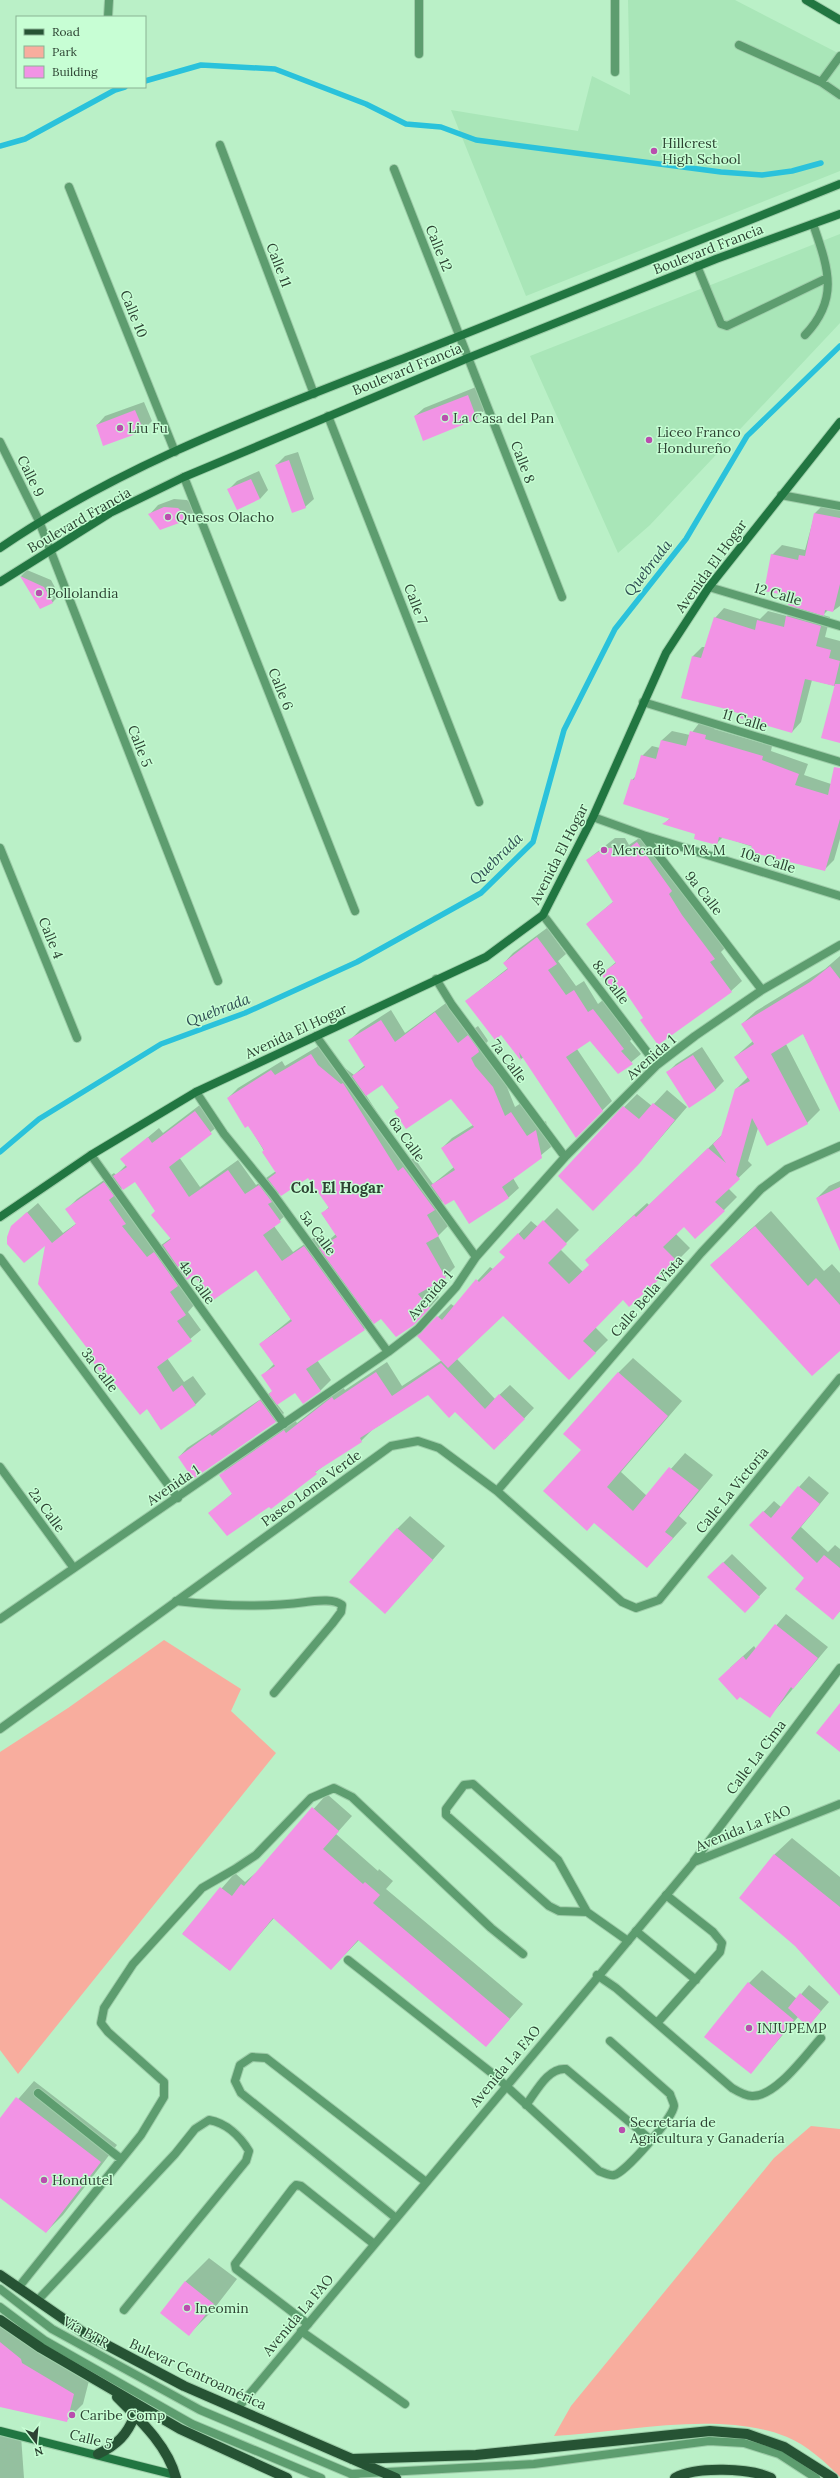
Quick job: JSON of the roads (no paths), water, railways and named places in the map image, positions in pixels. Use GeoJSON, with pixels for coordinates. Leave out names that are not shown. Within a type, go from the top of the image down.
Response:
{"type":"FeatureCollection","features":[{"type":"Feature","properties":{"kind":"main road","name":"Bulevar Centroamérica"},"geometry":{"type":"LineString","coordinates":[[0,2275],[89,2336],[184,2386],[396,2478]]}},
{"type":"Feature","properties":{"kind":"main road"},"geometry":{"type":"LineString","coordinates":[[0,2320],[105,2386],[180,2429],[287,2478]]}},
{"type":"Feature","properties":{"kind":"main road"},"geometry":{"type":"LineString","coordinates":[[105,2386],[135,2415],[159,2444],[176,2476]]}},
{"type":"Feature","properties":{"kind":"main road"},"geometry":{"type":"LineString","coordinates":[[98,2454],[114,2447],[130,2428],[135,2415]]}},
{"type":"Feature","properties":{"kind":"main road"},"geometry":{"type":"LineString","coordinates":[[352,2459],[491,2454],[658,2435],[710,2431],[747,2434],[784,2447],[833,2478]]}},
{"type":"Feature","properties":{"kind":"main road"},"geometry":{"type":"LineString","coordinates":[[675,2478],[681,2474],[705,2470],[741,2471],[771,2478]]}},
{"type":"Feature","properties":{"kind":"street"},"geometry":{"type":"LineString","coordinates":[[108,16],[109,0]]}},
{"type":"Feature","properties":{"kind":"street"},"geometry":{"type":"LineString","coordinates":[[419,0],[419,54]]}},
{"type":"Feature","properties":{"kind":"street"},"geometry":{"type":"LineString","coordinates":[[615,0],[616,72]]}},
{"type":"Feature","properties":{"kind":"street"},"geometry":{"type":"LineString","coordinates":[[806,0],[840,20]]}},
{"type":"Feature","properties":{"kind":"street"},"geometry":{"type":"LineString","coordinates":[[739,45],[821,82],[840,95]]}},
{"type":"Feature","properties":{"kind":"street"},"geometry":{"type":"LineString","coordinates":[[821,82],[840,56]]}},
{"type":"Feature","properties":{"kind":"street","name":"Calle 11"},"geometry":{"type":"LineString","coordinates":[[220,145],[314,394]]}},
{"type":"Feature","properties":{"kind":"street","name":"Calle 12"},"geometry":{"type":"LineString","coordinates":[[394,169],[460,336]]}},
{"type":"Feature","properties":{"kind":"street","name":"Boulevard Francia"},"geometry":{"type":"LineString","coordinates":[[0,548],[39,521],[82,496],[175,452],[314,394],[840,184]]}},
{"type":"Feature","properties":{"kind":"street","name":"Calle 10"},"geometry":{"type":"LineString","coordinates":[[69,187],[175,452]]}},
{"type":"Feature","properties":{"kind":"street","name":"Boulevard Francia"},"geometry":{"type":"LineString","coordinates":[[0,582],[110,513],[184,477],[468,358],[697,266],[840,214]]}},
{"type":"Feature","properties":{"kind":"street"},"geometry":{"type":"LineString","coordinates":[[805,335],[823,312],[828,302],[830,291],[821,247],[813,224]]}},
{"type":"Feature","properties":{"kind":"street"},"geometry":{"type":"LineString","coordinates":[[697,266],[721,324],[727,326],[827,278]]}},
{"type":"Feature","properties":{"kind":"street","name":"Calle 8"},"geometry":{"type":"LineString","coordinates":[[460,336],[562,597]]}},
{"type":"Feature","properties":{"kind":"street","name":"Calle 7"},"geometry":{"type":"LineString","coordinates":[[328,416],[479,802]]}},
{"type":"Feature","properties":{"kind":"street","name":"Avenida El Hogar"},"geometry":{"type":"LineString","coordinates":[[0,1217],[90,1155],[196,1092],[486,957],[543,916],[593,817],[666,653],[709,587],[840,422]]}},
{"type":"Feature","properties":{"kind":"street","name":"Calle 9"},"geometry":{"type":"LineString","coordinates":[[0,442],[39,521]]}},
{"type":"Feature","properties":{"kind":"street","name":"Calle 6"},"geometry":{"type":"LineString","coordinates":[[184,477],[355,911]]}},
{"type":"Feature","properties":{"kind":"street"},"geometry":{"type":"LineString","coordinates":[[781,495],[840,506]]}},
{"type":"Feature","properties":{"kind":"street","name":"Calle 5"},"geometry":{"type":"LineString","coordinates":[[39,521],[218,981]]}},
{"type":"Feature","properties":{"kind":"street","name":"12 Calle"},"geometry":{"type":"LineString","coordinates":[[709,587],[840,626]]}},
{"type":"Feature","properties":{"kind":"street","name":"11 Calle"},"geometry":{"type":"LineString","coordinates":[[643,702],[840,762]]}},
{"type":"Feature","properties":{"kind":"street"},"geometry":{"type":"LineString","coordinates":[[593,817],[643,835]]}},
{"type":"Feature","properties":{"kind":"street","name":"10a Calle"},"geometry":{"type":"LineString","coordinates":[[643,835],[840,896]]}},
{"type":"Feature","properties":{"kind":"street","name":"9a Calle"},"geometry":{"type":"LineString","coordinates":[[643,835],[762,990]]}},
{"type":"Feature","properties":{"kind":"street","name":"Calle 4"},"geometry":{"type":"LineString","coordinates":[[0,848],[77,1038]]}},
{"type":"Feature","properties":{"kind":"street","name":"8a Calle"},"geometry":{"type":"LineString","coordinates":[[543,916],[657,1065]]}},
{"type":"Feature","properties":{"kind":"street","name":"Avenida 1"},"geometry":{"type":"LineString","coordinates":[[0,1619],[73,1567],[178,1498],[388,1352],[418,1329],[456,1287],[476,1257],[565,1157],[657,1065],[695,1036],[762,990],[840,945]]}},
{"type":"Feature","properties":{"kind":"street","name":"7a Calle"},"geometry":{"type":"LineString","coordinates":[[436,979],[452,1005],[565,1157]]}},
{"type":"Feature","properties":{"kind":"street","name":"6a Calle"},"geometry":{"type":"LineString","coordinates":[[316,1036],[476,1257]]}},
{"type":"Feature","properties":{"kind":"street","name":"5a Calle"},"geometry":{"type":"LineString","coordinates":[[196,1092],[224,1134],[272,1194],[388,1352]]}},
{"type":"Feature","properties":{"kind":"street","name":"Calle Bella Vista"},"geometry":{"type":"LineString","coordinates":[[497,1491],[701,1253],[761,1189],[787,1169],[840,1146]]}},
{"type":"Feature","properties":{"kind":"street","name":"4a Calle"},"geometry":{"type":"LineString","coordinates":[[90,1155],[284,1424]]}},
{"type":"Feature","properties":{"kind":"street","name":"3a Calle"},"geometry":{"type":"LineString","coordinates":[[0,1258],[178,1498]]}},
{"type":"Feature","properties":{"kind":"street","name":"Calle La Victoria"},"geometry":{"type":"LineString","coordinates":[[636,1608],[659,1600],[840,1378]]}},
{"type":"Feature","properties":{"kind":"street","name":"Paseo Loma Verde"},"geometry":{"type":"LineString","coordinates":[[0,1729],[391,1446],[418,1441],[439,1448],[497,1491],[622,1602],[636,1608]]}},
{"type":"Feature","properties":{"kind":"street","name":"2a Calle"},"geometry":{"type":"LineString","coordinates":[[0,1467],[73,1567]]}},
{"type":"Feature","properties":{"kind":"street"},"geometry":{"type":"LineString","coordinates":[[176,1601],[228,1607],[318,1601],[338,1602],[342,1605],[341,1612],[332,1624],[274,1693]]}},
{"type":"Feature","properties":{"kind":"street","name":"Calle La Cima"},"geometry":{"type":"LineString","coordinates":[[694,1862],[840,1668]]}},
{"type":"Feature","properties":{"kind":"street"},"geometry":{"type":"LineString","coordinates":[[587,1912],[559,1911],[549,1906],[446,1816],[446,1810],[464,1785],[473,1784],[549,1851],[562,1865],[587,1912],[628,1941]]}},
{"type":"Feature","properties":{"kind":"street"},"geometry":{"type":"LineString","coordinates":[[18,2288],[141,2135],[164,2097],[164,2082],[108,2032],[101,2023],[104,2008],[134,1964],[202,1888],[235,1870],[256,1855],[312,1798],[334,1788],[352,1798],[490,1928],[523,1954]]}},
{"type":"Feature","properties":{"kind":"street","name":"Avenida La FAO"},"geometry":{"type":"LineString","coordinates":[[236,2409],[507,2086],[597,1975],[628,1941],[694,1862],[840,1804]]}},
{"type":"Feature","properties":{"kind":"street"},"geometry":{"type":"LineString","coordinates":[[657,2023],[720,1952],[722,1943],[713,1932],[666,1895]]}},
{"type":"Feature","properties":{"kind":"street"},"geometry":{"type":"LineString","coordinates":[[636,1931],[696,1980]]}},
{"type":"Feature","properties":{"kind":"street"},"geometry":{"type":"LineString","coordinates":[[348,1960],[507,2086],[599,2171],[613,2176],[621,2173],[651,2140],[670,2116],[674,2106],[670,2094],[610,2041]]}},
{"type":"Feature","properties":{"kind":"street"},"geometry":{"type":"LineString","coordinates":[[597,1975],[616,1988],[732,2088],[751,2096],[763,2094],[775,2088],[821,2038]]}},
{"type":"Feature","properties":{"kind":"street"},"geometry":{"type":"LineString","coordinates":[[396,2218],[241,2093],[235,2081],[240,2065],[252,2057],[266,2058],[426,2182]]}},
{"type":"Feature","properties":{"kind":"street"},"geometry":{"type":"LineString","coordinates":[[526,2105],[552,2072],[559,2068],[566,2069],[651,2140]]}},
{"type":"Feature","properties":{"kind":"street"},"geometry":{"type":"LineString","coordinates":[[38,2093],[121,2159]]}},
{"type":"Feature","properties":{"kind":"street"},"geometry":{"type":"LineString","coordinates":[[37,2301],[174,2154],[195,2129],[209,2120],[218,2122],[243,2141],[249,2151],[246,2161],[124,2310]]}},
{"type":"Feature","properties":{"kind":"street"},"geometry":{"type":"LineString","coordinates":[[308,2324],[236,2269],[235,2264],[293,2188],[296,2185],[301,2186],[374,2244]]}},
{"type":"Feature","properties":{"kind":"street","name":"Vía BTR"},"geometry":{"type":"LineString","coordinates":[[0,2289],[52,2329],[200,2410],[360,2478]]}},
{"type":"Feature","properties":{"kind":"street","name":"Vía BTR"},"geometry":{"type":"LineString","coordinates":[[0,2307],[44,2340],[192,2424],[320,2478]]}},
{"type":"Feature","properties":{"kind":"street"},"geometry":{"type":"LineString","coordinates":[[301,2332],[405,2404]]}},
{"type":"Feature","properties":{"kind":"street","name":"Calle 5"},"geometry":{"type":"LineString","coordinates":[[0,2431],[98,2454],[176,2476]]}},
{"type":"Feature","properties":{"kind":"street"},"geometry":{"type":"LineString","coordinates":[[351,2474],[534,2464],[709,2441],[744,2443],[779,2454],[816,2478]]}},
{"type":"Feature","properties":{"kind":"waterway"},"geometry":{"type":"LineString","coordinates":[[146,81],[201,65],[275,69],[366,104],[406,124],[441,127],[476,140],[721,172],[762,175],[792,171],[821,163]]}},
{"type":"Feature","properties":{"kind":"waterway"},"geometry":{"type":"LineString","coordinates":[[0,146],[25,139],[115,90],[122,88]]}},
{"type":"Feature","properties":{"kind":"waterway","name":"Quebrada"},"geometry":{"type":"LineString","coordinates":[[0,1152],[39,1119],[161,1044],[245,1013],[357,962],[481,893],[533,842],[564,730],[615,629],[686,539],[747,436],[840,346]]}},
{"type":"Feature","properties":{"kind":"place","name":"Hillcrest High School"},"geometry":{"type":"Point","coordinates":[654,151]}},
{"type":"Feature","properties":{"kind":"place","name":"La Casa del Pan"},"geometry":{"type":"Point","coordinates":[445,418]}},
{"type":"Feature","properties":{"kind":"place","name":"Liu Fu"},"geometry":{"type":"Point","coordinates":[120,428]}},
{"type":"Feature","properties":{"kind":"place","name":"Liceo Franco Hondureño"},"geometry":{"type":"Point","coordinates":[649,440]}},
{"type":"Feature","properties":{"kind":"place","name":"Quesos Olacho"},"geometry":{"type":"Point","coordinates":[168,517]}},
{"type":"Feature","properties":{"kind":"place","name":"Pollolandia"},"geometry":{"type":"Point","coordinates":[39,593]}},
{"type":"Feature","properties":{"kind":"place","name":"Mercadito M & M"},"geometry":{"type":"Point","coordinates":[604,850]}},
{"type":"Feature","properties":{"kind":"place","name":"INJUPEMP"},"geometry":{"type":"Point","coordinates":[749,2028]}},
{"type":"Feature","properties":{"kind":"place","name":"Secretaría de Agricultura y Ganadería"},"geometry":{"type":"Point","coordinates":[622,2130]}},
{"type":"Feature","properties":{"kind":"place","name":"Hondutel"},"geometry":{"type":"Point","coordinates":[44,2180]}},
{"type":"Feature","properties":{"kind":"place","name":"Ineomin"},"geometry":{"type":"Point","coordinates":[187,2308]}},
{"type":"Feature","properties":{"kind":"place","name":"Caribe Comp"},"geometry":{"type":"Point","coordinates":[72,2415]}},
{"type":"Feature","properties":{"kind":"district","name":"Col. El Hogar"},"geometry":{"type":"Point","coordinates":[337,1188]}}]}
